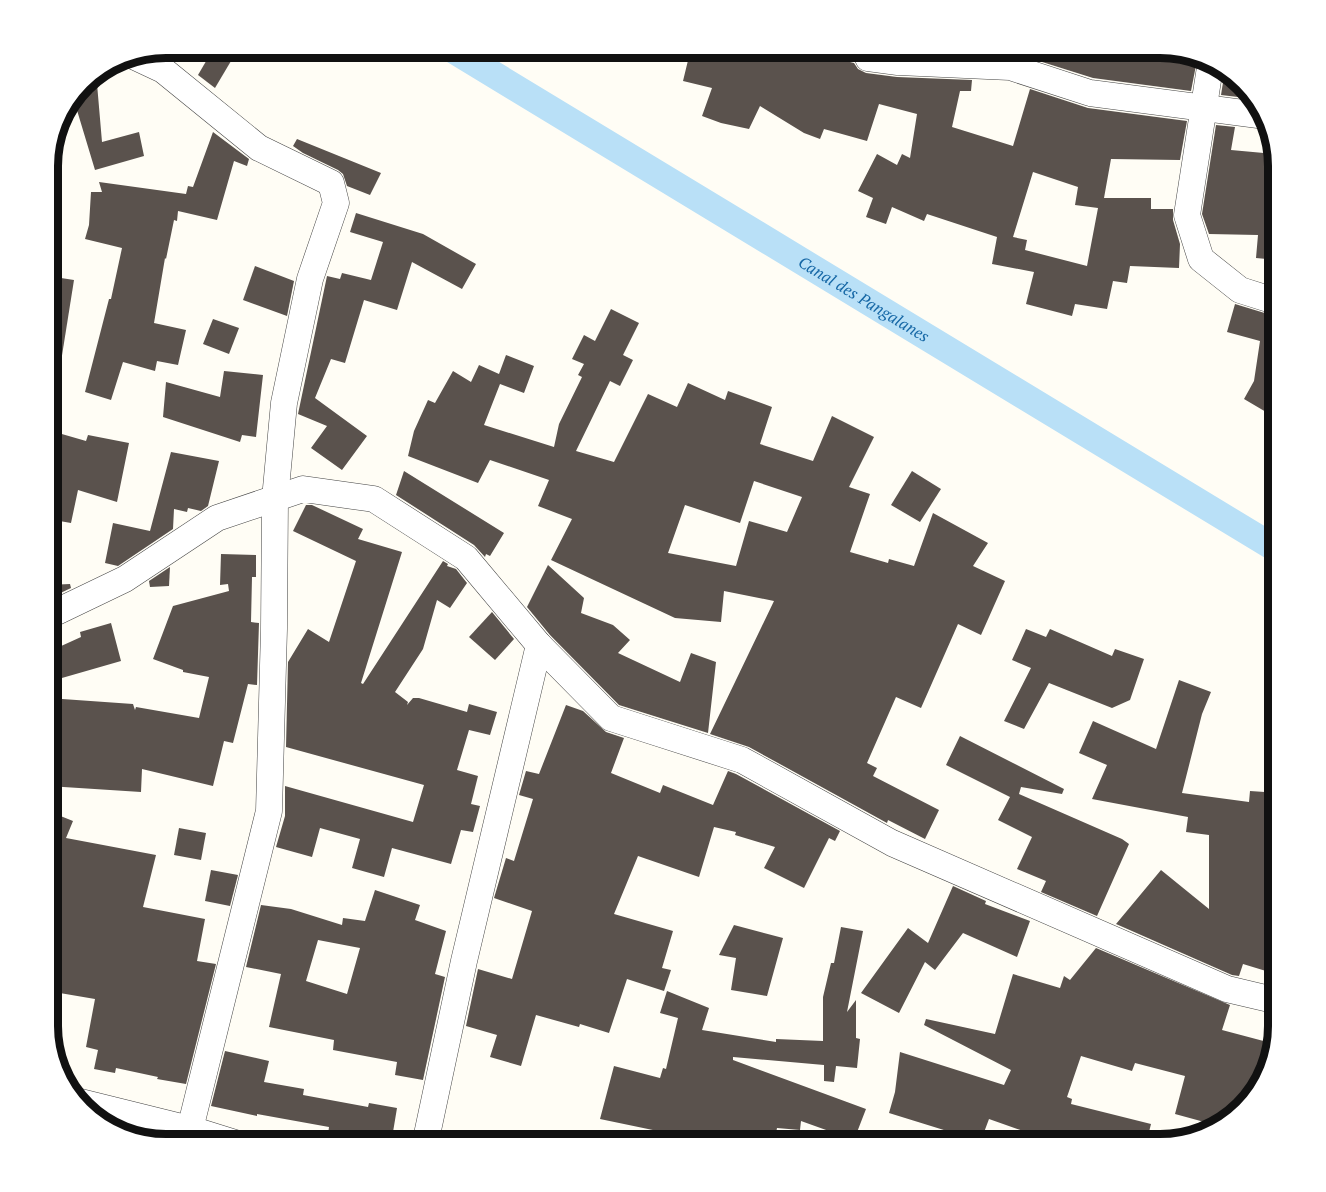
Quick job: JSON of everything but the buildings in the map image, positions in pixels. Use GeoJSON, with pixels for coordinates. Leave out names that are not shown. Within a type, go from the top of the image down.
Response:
{"type":"FeatureCollection","features":[{"type":"Feature","properties":{"kind":"street"},"geometry":{"type":"LineString","coordinates":[[876,58],[898,62],[1010,67],[1090,93],[1254,115]]}},
{"type":"Feature","properties":{"kind":"street"},"geometry":{"type":"LineString","coordinates":[[144,61],[163,70],[259,148],[331,183],[336,203],[308,290],[284,403],[275,499],[269,811],[190,1129]]}},
{"type":"Feature","properties":{"kind":"street"},"geometry":{"type":"LineString","coordinates":[[1209,71],[1187,215],[1201,259],[1240,290],[1267,299]]}},
{"type":"Feature","properties":{"kind":"street"},"geometry":{"type":"LineString","coordinates":[[59,611],[125,579],[217,518],[303,489],[374,499],[466,558],[539,645],[611,718],[742,760],[892,843],[1227,989],[1268,999]]}},
{"type":"Feature","properties":{"kind":"street"},"geometry":{"type":"LineString","coordinates":[[427,1134],[464,961],[539,645]]}},
{"type":"Feature","properties":{"kind":"street"},"geometry":{"type":"LineString","coordinates":[[94,1105],[206,1134]]}},
{"type":"Feature","properties":{"kind":"waterway","name":"Canal des Pangalanes"},"geometry":{"type":"LineString","coordinates":[[468,59],[1267,544]]}}]}
